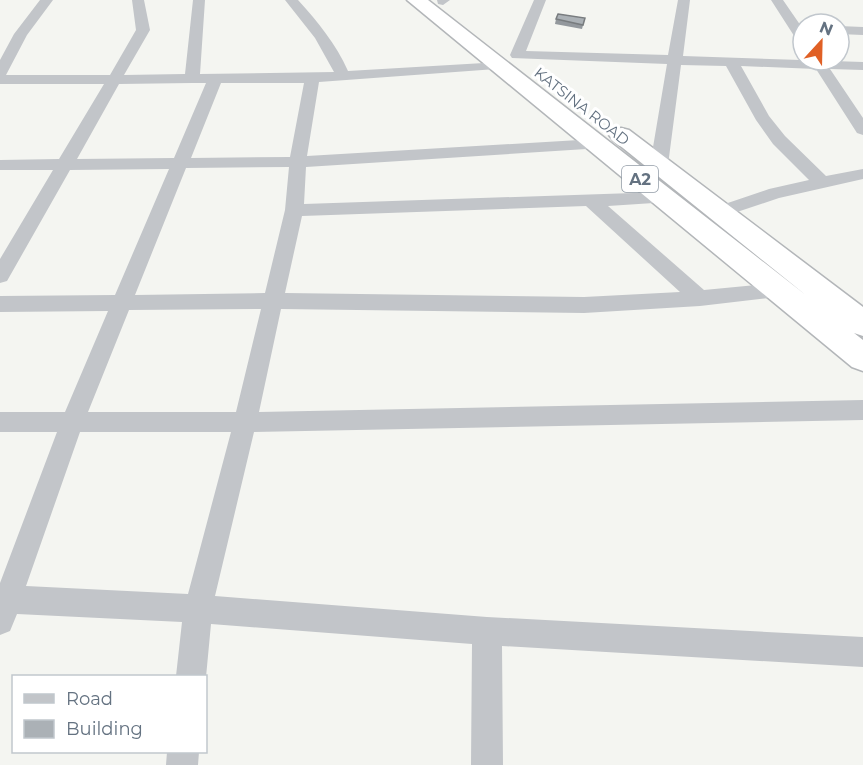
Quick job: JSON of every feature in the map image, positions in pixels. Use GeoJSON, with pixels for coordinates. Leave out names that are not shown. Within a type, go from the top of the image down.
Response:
{"type":"FeatureCollection","features":[{"type":"Feature","properties":{"kind":"highway","name":"A2"},"geometry":{"type":"LineString","coordinates":[[416,0],[506,60],[597,144],[863,358]]}},
{"type":"Feature","properties":{"kind":"highway","name":"KATSINA ROAD"},"geometry":{"type":"LineString","coordinates":[[443,0],[506,60],[659,165],[863,324]]}},
{"type":"Feature","properties":{"kind":"street"},"geometry":{"type":"LineString","coordinates":[[0,73],[21,34],[47,0]]}},
{"type":"Feature","properties":{"kind":"street"},"geometry":{"type":"LineString","coordinates":[[0,276],[143,30],[138,0]]}},
{"type":"Feature","properties":{"kind":"street"},"geometry":{"type":"LineString","coordinates":[[192,79],[199,0]]}},
{"type":"Feature","properties":{"kind":"street"},"geometry":{"type":"LineString","coordinates":[[291,0],[321,33],[333,51],[343,76]]}},
{"type":"Feature","properties":{"kind":"street"},"geometry":{"type":"LineString","coordinates":[[506,60],[540,0]]}},
{"type":"Feature","properties":{"kind":"street"},"geometry":{"type":"LineString","coordinates":[[659,165],[684,0]]}},
{"type":"Feature","properties":{"kind":"street"},"geometry":{"type":"LineString","coordinates":[[777,0],[791,19]]}},
{"type":"Feature","properties":{"kind":"street"},"geometry":{"type":"LineString","coordinates":[[0,80],[312,78],[506,60],[791,63]]}},
{"type":"Feature","properties":{"kind":"street"},"geometry":{"type":"LineString","coordinates":[[732,63],[762,117],[779,140],[821,182]]}},
{"type":"Feature","properties":{"kind":"street"},"geometry":{"type":"LineString","coordinates":[[825,72],[860,122]]}},
{"type":"Feature","properties":{"kind":"street"},"geometry":{"type":"LineString","coordinates":[[191,675],[198,609],[245,422],[294,210],[298,162],[312,78]]}},
{"type":"Feature","properties":{"kind":"street"},"geometry":{"type":"LineString","coordinates":[[215,79],[73,420],[3,606],[198,609],[487,631],[863,652]]}},
{"type":"Feature","properties":{"kind":"street"},"geometry":{"type":"LineString","coordinates":[[0,165],[298,162],[597,144]]}},
{"type":"Feature","properties":{"kind":"street"},"geometry":{"type":"LineString","coordinates":[[718,212],[775,193],[863,174]]}},
{"type":"Feature","properties":{"kind":"street"},"geometry":{"type":"LineString","coordinates":[[294,210],[663,198]]}},
{"type":"Feature","properties":{"kind":"street"},"geometry":{"type":"LineString","coordinates":[[590,200],[700,298]]}},
{"type":"Feature","properties":{"kind":"street"},"geometry":{"type":"LineString","coordinates":[[0,304],[272,301],[584,305],[700,298],[778,290]]}},
{"type":"Feature","properties":{"kind":"street"},"geometry":{"type":"LineString","coordinates":[[0,422],[73,420],[245,422],[863,410]]}},
{"type":"Feature","properties":{"kind":"street"},"geometry":{"type":"LineString","coordinates":[[487,631],[487,765]]}},
{"type":"Feature","properties":{"kind":"building"},"geometry":{"type":"Polygon","coordinates":[[[558,14],[585,18],[583,25],[556,19],[558,14]]]}}]}
